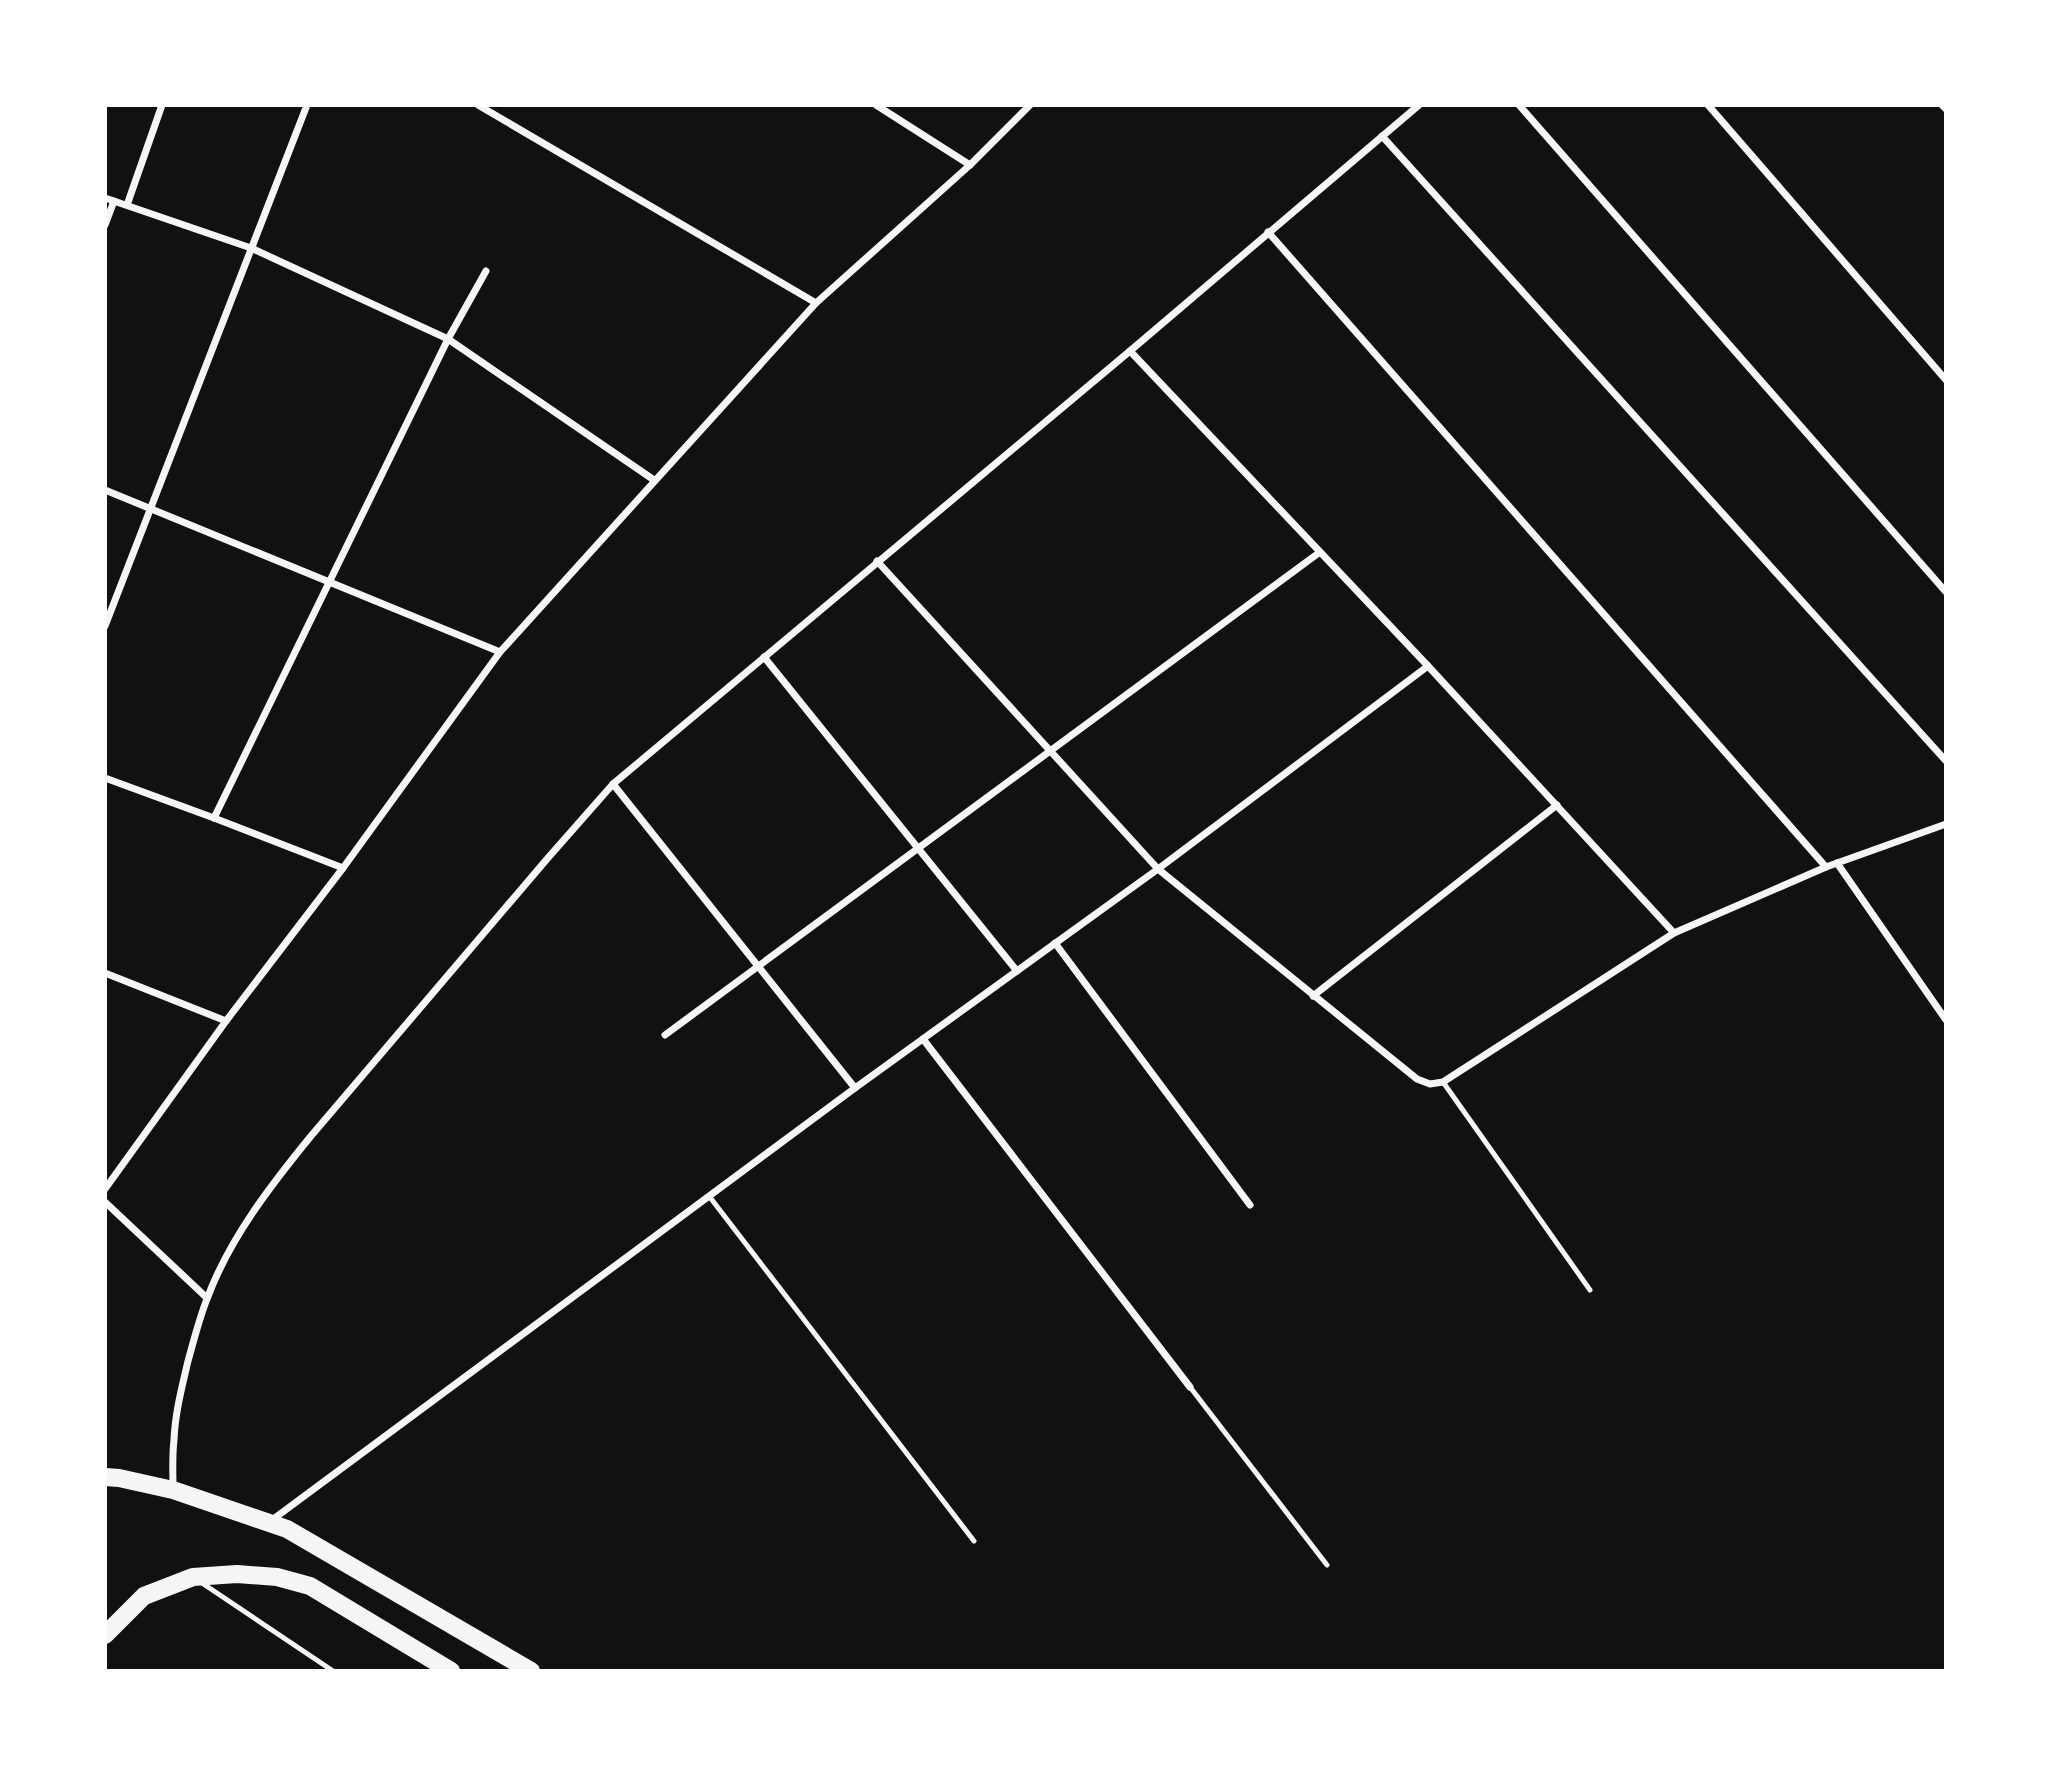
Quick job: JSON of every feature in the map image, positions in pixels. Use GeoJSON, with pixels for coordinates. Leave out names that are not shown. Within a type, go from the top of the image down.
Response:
{"type":"FeatureCollection","features":[{"type":"Feature","properties":{"kind":"main road"},"geometry":{"type":"LineString","coordinates":[[105,1477],[173,1490],[287,1529],[531,1671]]}},
{"type":"Feature","properties":{"kind":"main road"},"geometry":{"type":"LineString","coordinates":[[105,1635],[145,1595],[193,1577],[237,1574],[277,1577],[310,1586],[438,1668]]}},
{"type":"Feature","properties":{"kind":"street"},"geometry":{"type":"LineString","coordinates":[[127,205],[162,105]]}},
{"type":"Feature","properties":{"kind":"street"},"geometry":{"type":"LineString","coordinates":[[105,626],[307,105]]}},
{"type":"Feature","properties":{"kind":"street"},"geometry":{"type":"LineString","coordinates":[[478,105],[816,303]]}},
{"type":"Feature","properties":{"kind":"street"},"geometry":{"type":"LineString","coordinates":[[876,105],[970,165]]}},
{"type":"Feature","properties":{"kind":"street"},"geometry":{"type":"LineString","coordinates":[[105,1189],[500,652],[816,303],[970,165],[1030,105]]}},
{"type":"Feature","properties":{"kind":"street"},"geometry":{"type":"LineString","coordinates":[[173,1490],[174,1440],[180,1392],[207,1298],[227,1257],[279,1175],[613,784],[1419,105]]}},
{"type":"Feature","properties":{"kind":"street"},"geometry":{"type":"LineString","coordinates":[[1519,105],[1946,592]]}},
{"type":"Feature","properties":{"kind":"street"},"geometry":{"type":"LineString","coordinates":[[1708,105],[1946,380]]}},
{"type":"Feature","properties":{"kind":"street"},"geometry":{"type":"LineString","coordinates":[[1942,105],[1946,110]]}},
{"type":"Feature","properties":{"kind":"street"},"geometry":{"type":"LineString","coordinates":[[1382,136],[1946,761]]}},
{"type":"Feature","properties":{"kind":"street"},"geometry":{"type":"LineString","coordinates":[[105,198],[251,248],[448,339],[654,480]]}},
{"type":"Feature","properties":{"kind":"street"},"geometry":{"type":"LineString","coordinates":[[105,225],[114,201]]}},
{"type":"Feature","properties":{"kind":"street"},"geometry":{"type":"LineString","coordinates":[[1268,232],[1826,867]]}},
{"type":"Feature","properties":{"kind":"street"},"geometry":{"type":"LineString","coordinates":[[214,818],[448,339],[486,271]]}},
{"type":"Feature","properties":{"kind":"street"},"geometry":{"type":"LineString","coordinates":[[1130,351],[1428,666],[1674,933]]}},
{"type":"Feature","properties":{"kind":"street"},"geometry":{"type":"LineString","coordinates":[[105,490],[500,652]]}},
{"type":"Feature","properties":{"kind":"street"},"geometry":{"type":"LineString","coordinates":[[665,1035],[1320,552]]}},
{"type":"Feature","properties":{"kind":"street"},"geometry":{"type":"LineString","coordinates":[[877,561],[1158,869],[1417,1079],[1430,1084],[1443,1082],[1674,933],[1826,867],[1946,824]]}},
{"type":"Feature","properties":{"kind":"street"},"geometry":{"type":"LineString","coordinates":[[764,657],[1017,971]]}},
{"type":"Feature","properties":{"kind":"street"},"geometry":{"type":"LineString","coordinates":[[269,1523],[855,1088],[1158,869],[1428,666]]}},
{"type":"Feature","properties":{"kind":"street"},"geometry":{"type":"LineString","coordinates":[[105,778],[343,868]]}},
{"type":"Feature","properties":{"kind":"street"},"geometry":{"type":"LineString","coordinates":[[613,784],[855,1088]]}},
{"type":"Feature","properties":{"kind":"street"},"geometry":{"type":"LineString","coordinates":[[1313,996],[1557,805]]}},
{"type":"Feature","properties":{"kind":"street"},"geometry":{"type":"LineString","coordinates":[[1837,863],[1946,1020]]}},
{"type":"Feature","properties":{"kind":"street"},"geometry":{"type":"LineString","coordinates":[[1055,943],[1250,1205]]}},
{"type":"Feature","properties":{"kind":"street"},"geometry":{"type":"LineString","coordinates":[[105,973],[226,1021]]}},
{"type":"Feature","properties":{"kind":"street"},"geometry":{"type":"LineString","coordinates":[[923,1040],[1190,1387]]}},
{"type":"Feature","properties":{"kind":"street"},"geometry":{"type":"LineString","coordinates":[[105,1202],[207,1298]]}},
{"type":"Feature","properties":{"kind":"lane"},"geometry":{"type":"LineString","coordinates":[[1443,1082],[1590,1290]]}},
{"type":"Feature","properties":{"kind":"lane"},"geometry":{"type":"LineString","coordinates":[[709,1196],[974,1541]]}},
{"type":"Feature","properties":{"kind":"lane"},"geometry":{"type":"LineString","coordinates":[[1190,1387],[1326,1565]]}},
{"type":"Feature","properties":{"kind":"lane"},"geometry":{"type":"LineString","coordinates":[[193,1577],[333,1671]]}}]}
